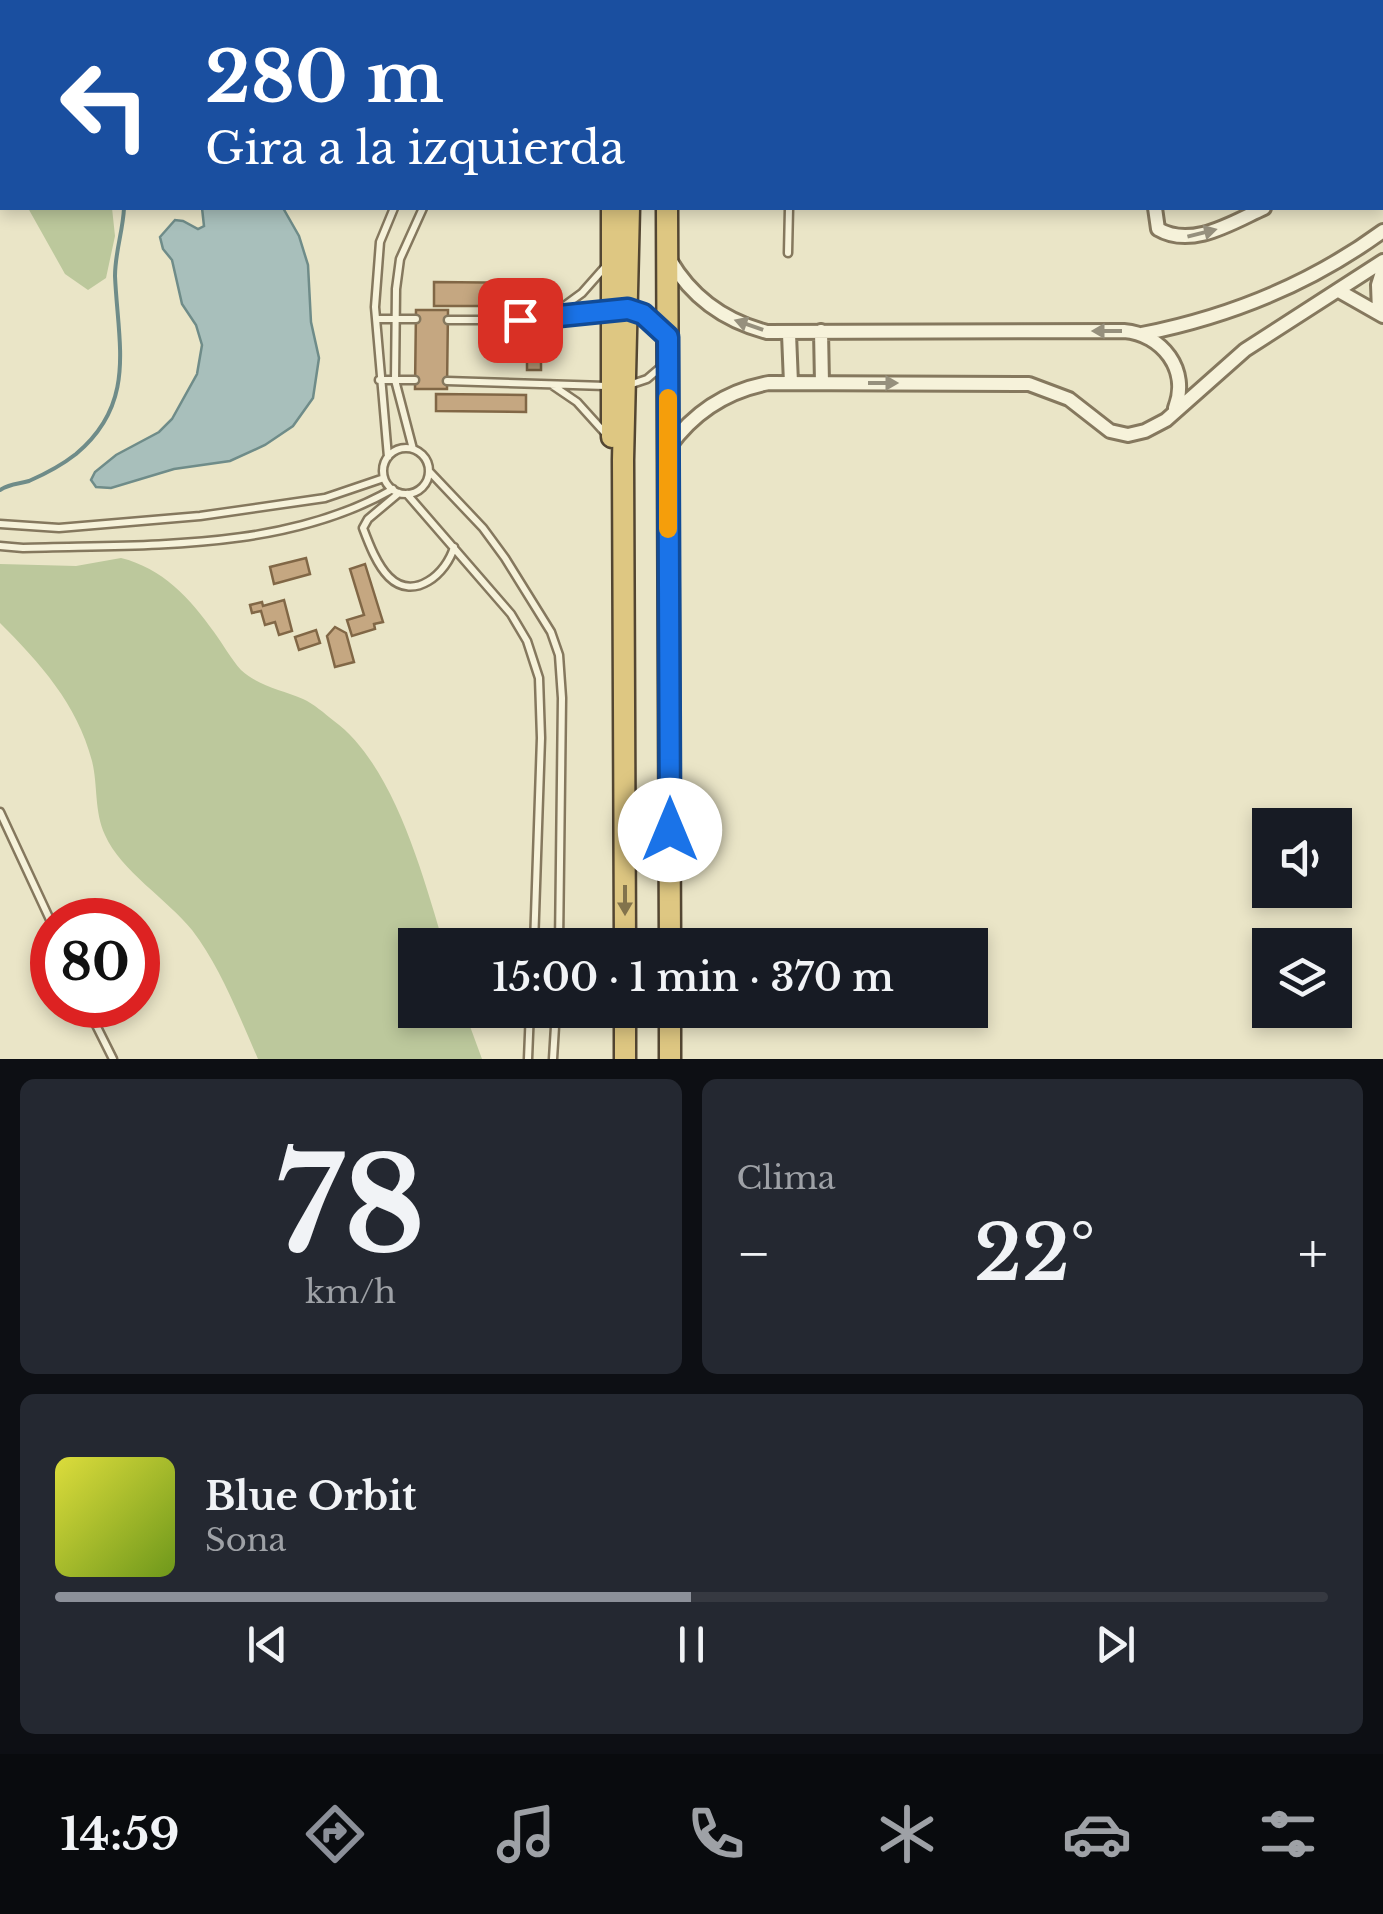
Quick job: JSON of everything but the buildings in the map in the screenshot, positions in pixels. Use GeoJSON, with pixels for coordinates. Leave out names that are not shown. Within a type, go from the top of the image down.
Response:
{"type":"FeatureCollection","features":[{"type":"Feature","properties":{"kind":"highway"},"geometry":{"type":"LineString","coordinates":[[612,210],[612,258],[620,309]]}},
{"type":"Feature","properties":{"kind":"highway"},"geometry":{"type":"LineString","coordinates":[[625,928],[623,460],[619,386],[620,309],[629,210]]}},
{"type":"Feature","properties":{"kind":"highway"},"geometry":{"type":"LineString","coordinates":[[667,210],[670,928]]}},
{"type":"Feature","properties":{"kind":"highway"},"geometry":{"type":"LineString","coordinates":[[619,386],[612,446],[614,756],[617,785],[626,807]]}},
{"type":"Feature","properties":{"kind":"highway"},"geometry":{"type":"LineString","coordinates":[[625,1028],[625,1059]]}},
{"type":"Feature","properties":{"kind":"highway"},"geometry":{"type":"LineString","coordinates":[[670,1028],[670,1059]]}},
{"type":"Feature","properties":{"kind":"street"},"geometry":{"type":"LineString","coordinates":[[1155,210],[1158,229],[1169,236],[1184,237],[1224,227],[1260,210]]}},
{"type":"Feature","properties":{"kind":"street"},"geometry":{"type":"LineString","coordinates":[[1142,334],[1203,320],[1262,298],[1322,269],[1383,231]]}},
{"type":"Feature","properties":{"kind":"street"},"geometry":{"type":"LineString","coordinates":[[668,256],[691,289],[724,316],[752,328],[790,334],[1142,334],[1158,343],[1176,367],[1180,392],[1171,414]]}},
{"type":"Feature","properties":{"kind":"street"},"geometry":{"type":"LineString","coordinates":[[668,448],[689,422],[728,395],[769,383],[1029,384],[1056,392],[1102,426],[1128,435],[1145,432],[1245,350],[1383,261]]}},
{"type":"Feature","properties":{"kind":"street"},"geometry":{"type":"LineString","coordinates":[[1381,314],[1378,285],[1383,269]]}},
{"type":"Feature","properties":{"kind":"street"},"geometry":{"type":"LineString","coordinates":[[1339,291],[1381,314]]}},
{"type":"Feature","properties":{"kind":"street"},"geometry":{"type":"LineString","coordinates":[[821,332],[822,383]]}},
{"type":"Feature","properties":{"kind":"street"},"geometry":{"type":"LineString","coordinates":[[790,334],[792,383]]}},
{"type":"Feature","properties":{"kind":"lane"},"geometry":{"type":"LineString","coordinates":[[384,478],[388,457],[379,380],[376,258],[393,210]]}},
{"type":"Feature","properties":{"kind":"lane"},"geometry":{"type":"LineString","coordinates":[[423,210],[400,259],[395,380],[414,449],[505,558],[551,632],[559,654],[559,928]]}},
{"type":"Feature","properties":{"kind":"lane"},"geometry":{"type":"LineString","coordinates":[[788,252],[789,210]]}},
{"type":"Feature","properties":{"kind":"lane"},"geometry":{"type":"LineString","coordinates":[[546,318],[582,293],[612,258]]}},
{"type":"Feature","properties":{"kind":"lane"},"geometry":{"type":"LineString","coordinates":[[448,320],[546,318],[620,309],[643,314],[668,337]]}},
{"type":"Feature","properties":{"kind":"lane"},"geometry":{"type":"LineString","coordinates":[[376,320],[416,319]]}},
{"type":"Feature","properties":{"kind":"lane"},"geometry":{"type":"LineString","coordinates":[[447,380],[619,386],[658,372],[668,359]]}},
{"type":"Feature","properties":{"kind":"lane"},"geometry":{"type":"LineString","coordinates":[[379,380],[415,380]]}},
{"type":"Feature","properties":{"kind":"lane"},"geometry":{"type":"LineString","coordinates":[[546,382],[586,410],[612,446]]}},
{"type":"Feature","properties":{"kind":"lane"},"geometry":{"type":"LineString","coordinates":[[388,457],[399,449],[414,449]]}},
{"type":"Feature","properties":{"kind":"lane"},"geometry":{"type":"LineString","coordinates":[[0,546],[140,544],[298,527],[425,484],[429,471]]}},
{"type":"Feature","properties":{"kind":"lane"},"geometry":{"type":"LineString","coordinates":[[384,478],[454,546],[511,614],[528,641],[538,678],[541,738],[535,928]]}},
{"type":"Feature","properties":{"kind":"lane"},"geometry":{"type":"LineString","coordinates":[[0,524],[60,528],[200,516],[325,498],[384,478]]}},
{"type":"Feature","properties":{"kind":"lane"},"geometry":{"type":"LineString","coordinates":[[400,492],[363,528],[384,572],[393,582],[407,587],[439,575],[450,562],[454,546]]}},
{"type":"Feature","properties":{"kind":"lane"},"geometry":{"type":"LineString","coordinates":[[0,812],[40,898]]}},
{"type":"Feature","properties":{"kind":"lane"},"geometry":{"type":"LineString","coordinates":[[98,1028],[114,1059]]}},
{"type":"Feature","properties":{"kind":"lane"},"geometry":{"type":"LineString","coordinates":[[528,1059],[529,1028]]}},
{"type":"Feature","properties":{"kind":"lane"},"geometry":{"type":"LineString","coordinates":[[553,1059],[555,1028]]}},
{"type":"Feature","properties":{"kind":"green space"},"geometry":{"type":"Polygon","coordinates":[[[29,210],[112,210],[115,236],[106,278],[88,290],[65,274],[29,210]]]}},
{"type":"Feature","properties":{"kind":"green space"},"geometry":{"type":"Polygon","coordinates":[[[121,558],[162,577],[205,619],[241,670],[315,706],[355,740],[374,765],[404,824],[439,928],[398,928],[398,1028],[471,1028],[482,1059],[258,1059],[229,993],[192,930],[112,848],[102,826],[92,761],[77,721],[43,669],[0,623],[0,564],[76,566],[121,558]]]}},
{"type":"Feature","properties":{"kind":"water"},"geometry":{"type":"Polygon","coordinates":[[[202,210],[284,210],[299,236],[308,265],[311,322],[319,358],[313,398],[293,426],[265,445],[230,461],[174,469],[111,488],[96,487],[91,480],[95,472],[116,455],[159,432],[172,419],[197,374],[202,345],[196,325],[182,304],[172,260],[160,237],[175,220],[198,229],[204,226],[202,210]]]}},
{"type":"Feature","properties":{"kind":"waterway"},"geometry":{"type":"LineString","coordinates":[[0,490],[29,481],[71,458],[95,435],[108,414],[120,372],[115,276],[124,210]]}},
{"type":"Feature","properties":{"kind":"slow traffic"},"geometry":{"type":"LineString","coordinates":[[668,398],[668,529]]}},
{"type":"Feature","properties":{"kind":"route"},"geometry":{"type":"LineString","coordinates":[[520,320],[628,309],[643,314],[668,337],[670,830]]}}]}
